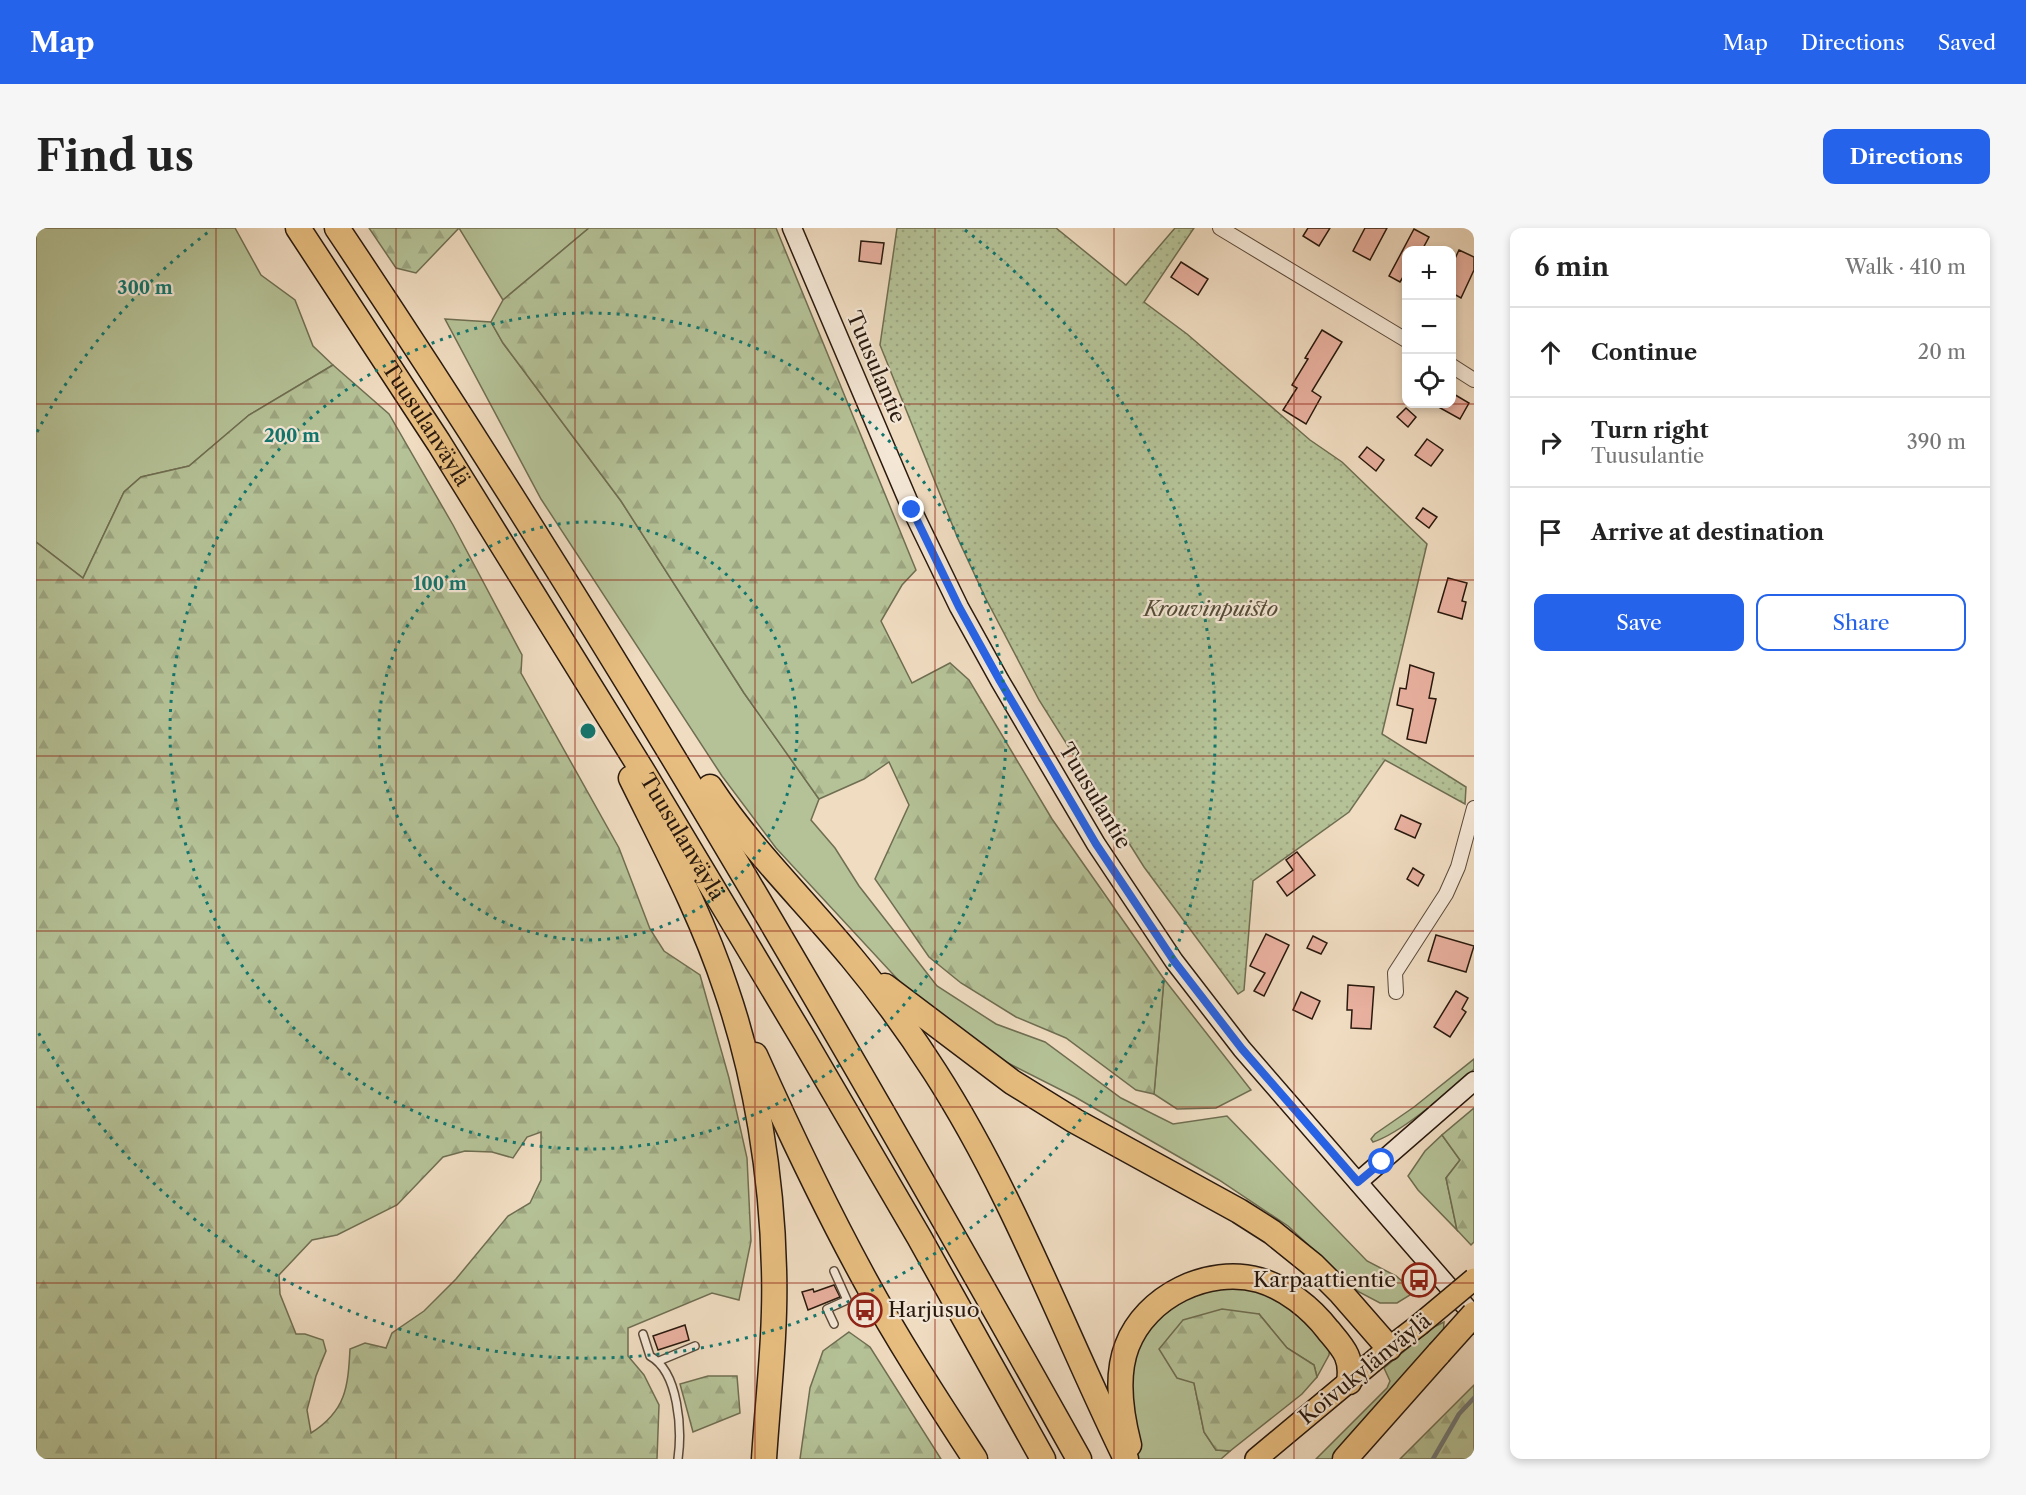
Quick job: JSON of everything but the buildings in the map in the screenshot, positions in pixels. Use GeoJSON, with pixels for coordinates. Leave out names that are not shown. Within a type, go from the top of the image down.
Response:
{"type":"FeatureCollection","features":[{"type":"Feature","properties":{"kind":"highway","name":"Tuusulanväylä"},"geometry":{"type":"LineString","coordinates":[[298,228],[439,444],[645,775],[919,1237],[1043,1459]]}},
{"type":"Feature","properties":{"kind":"highway","name":"Tuusulanväylä"},"geometry":{"type":"LineString","coordinates":[[337,228],[468,427],[674,756],[833,1023],[1079,1459]]}},
{"type":"Feature","properties":{"kind":"highway"},"geometry":{"type":"LineString","coordinates":[[607,651],[691,759],[727,813],[774,871],[852,958],[897,1016],[935,1072],[986,1156],[1126,1459]]}},
{"type":"Feature","properties":{"kind":"highway"},"geometry":{"type":"LineString","coordinates":[[574,660],[699,919],[792,1137],[866,1282],[975,1459]]}},
{"type":"Feature","properties":{"kind":"highway"},"geometry":{"type":"LineString","coordinates":[[852,958],[1012,1082],[1075,1121],[1239,1211],[1272,1232],[1320,1272],[1389,1348]]}},
{"type":"Feature","properties":{"kind":"highway"},"geometry":{"type":"LineString","coordinates":[[727,989],[746,1058],[761,1128],[770,1206],[774,1269],[774,1333],[764,1459]]}},
{"type":"Feature","properties":{"kind":"highway"},"geometry":{"type":"LineString","coordinates":[[1133,1459],[1125,1431],[1121,1402],[1121,1371],[1127,1346],[1141,1322],[1159,1303],[1181,1288],[1207,1280],[1231,1277],[1258,1280],[1281,1289],[1319,1318],[1342,1347],[1348,1357],[1351,1370],[1349,1382]]}},
{"type":"Feature","properties":{"kind":"highway"},"geometry":{"type":"LineString","coordinates":[[1345,1459],[1474,1315]]}},
{"type":"Feature","properties":{"kind":"main road","name":"Tuusulantie"},"geometry":{"type":"LineString","coordinates":[[792,228],[915,518],[959,607],[1000,681],[1096,844],[1174,961],[1242,1049],[1474,1315]]}},
{"type":"Feature","properties":{"kind":"main road"},"geometry":{"type":"LineString","coordinates":[[1358,1182],[1474,1081]]}},
{"type":"Feature","properties":{"kind":"main road","name":"Koivukylänväylä"},"geometry":{"type":"LineString","coordinates":[[1256,1459],[1474,1279]]}},
{"type":"Feature","properties":{"kind":"street"},"geometry":{"type":"LineString","coordinates":[[1220,228],[1402,336]]}},
{"type":"Feature","properties":{"kind":"street"},"geometry":{"type":"LineString","coordinates":[[1456,369],[1474,380]]}},
{"type":"Feature","properties":{"kind":"street"},"geometry":{"type":"LineString","coordinates":[[1396,992],[1395,973],[1446,894],[1458,867],[1474,808]]}},
{"type":"Feature","properties":{"kind":"lane"},"geometry":{"type":"LineString","coordinates":[[834,1271],[847,1300],[826,1309],[834,1324]]}},
{"type":"Feature","properties":{"kind":"lane"},"geometry":{"type":"LineString","coordinates":[[643,1334],[650,1356],[658,1361],[675,1392],[680,1449],[678,1459]]}},
{"type":"Feature","properties":{"kind":"lane"},"geometry":{"type":"LineString","coordinates":[[658,1361],[695,1346]]}},
{"type":"Feature","properties":{"kind":"green space"},"geometry":{"type":"Polygon","coordinates":[[[36,228],[235,228],[261,275],[295,300],[313,346],[333,365],[249,415],[189,466],[141,477],[124,492],[83,578],[36,542],[36,228]]]}},
{"type":"Feature","properties":{"kind":"green space"},"geometry":{"type":"Polygon","coordinates":[[[369,228],[459,228],[416,273],[396,268],[369,228]]]}},
{"type":"Feature","properties":{"kind":"green space"},"geometry":{"type":"Polygon","coordinates":[[[459,228],[589,228],[503,300],[459,228]]]}},
{"type":"Feature","properties":{"kind":"green space"},"geometry":{"type":"Polygon","coordinates":[[[589,228],[776,228],[916,570],[902,585],[881,621],[912,683],[950,663],[969,680],[1052,819],[1164,979],[1154,1094],[1136,1090],[1066,1038],[1016,1017],[961,983],[929,957],[875,879],[909,805],[889,762],[864,779],[819,799],[744,693],[621,501],[503,343],[491,322],[503,300],[589,228]]]}},
{"type":"Feature","properties":{"kind":"green space","name":"Krouvinpuisto"},"geometry":{"type":"Polygon","coordinates":[[[897,228],[1056,228],[1126,285],[1175,228],[1194,228],[1144,302],[1187,334],[1310,440],[1342,462],[1427,544],[1382,734],[1466,787],[1465,804],[1385,760],[1349,812],[1253,881],[1244,990],[1238,994],[1144,867],[1039,700],[985,597],[958,539],[880,345],[897,228]]]}},
{"type":"Feature","properties":{"kind":"green space"},"geometry":{"type":"Polygon","coordinates":[[[445,319],[491,322],[503,343],[621,501],[744,693],[819,799],[811,820],[835,848],[859,886],[937,986],[996,1024],[1045,1042],[1121,1098],[1173,1124],[1227,1116],[1367,1261],[1396,1276],[1415,1292],[1397,1303],[1380,1303],[1359,1292],[1288,1226],[1219,1180],[1075,1097],[1002,1060],[902,984],[776,848],[722,776],[541,499],[445,319]]]}},
{"type":"Feature","properties":{"kind":"green space"},"geometry":{"type":"Polygon","coordinates":[[[333,365],[389,414],[453,525],[522,655],[521,673],[619,848],[650,929],[664,951],[700,975],[729,1078],[747,1158],[751,1241],[739,1300],[712,1293],[628,1328],[628,1356],[644,1375],[659,1405],[657,1459],[36,1459],[36,542],[83,578],[124,492],[141,477],[189,466],[249,415],[333,365]],[[541,1132],[527,1137],[513,1158],[492,1152],[465,1151],[443,1157],[397,1205],[337,1235],[312,1240],[279,1275],[280,1294],[296,1334],[305,1334],[323,1340],[326,1351],[316,1376],[307,1410],[311,1433],[332,1416],[343,1397],[350,1349],[365,1343],[386,1348],[392,1333],[424,1311],[456,1279],[508,1216],[530,1203],[541,1180],[541,1132]]]}},
{"type":"Feature","properties":{"kind":"green space"},"geometry":{"type":"Polygon","coordinates":[[[1164,979],[1251,1090],[1216,1108],[1177,1109],[1154,1094],[1164,979]]]}},
{"type":"Feature","properties":{"kind":"green space"},"geometry":{"type":"Polygon","coordinates":[[[1474,1059],[1474,1069],[1439,1099],[1398,1130],[1373,1142],[1371,1139],[1375,1134],[1414,1107],[1474,1059]]]}},
{"type":"Feature","properties":{"kind":"green space"},"geometry":{"type":"Polygon","coordinates":[[[1474,1108],[1474,1242],[1471,1245],[1457,1230],[1446,1178],[1460,1160],[1442,1135],[1474,1108]]]}},
{"type":"Feature","properties":{"kind":"green space"},"geometry":{"type":"Polygon","coordinates":[[[1442,1135],[1460,1160],[1446,1178],[1457,1230],[1418,1190],[1408,1176],[1425,1151],[1442,1135]]]}},
{"type":"Feature","properties":{"kind":"green space"},"geometry":{"type":"Polygon","coordinates":[[[1206,1286],[1251,1287],[1299,1312],[1330,1346],[1329,1355],[1317,1377],[1314,1365],[1287,1348],[1259,1314],[1194,1383],[1204,1432],[1216,1450],[1230,1451],[1221,1459],[1138,1459],[1127,1402],[1135,1347],[1158,1312],[1206,1286]]]}},
{"type":"Feature","properties":{"kind":"green space"},"geometry":{"type":"Polygon","coordinates":[[[1222,1309],[1259,1314],[1287,1348],[1314,1365],[1317,1377],[1302,1394],[1230,1451],[1216,1450],[1204,1432],[1194,1383],[1177,1378],[1159,1349],[1183,1320],[1222,1309]]]}},
{"type":"Feature","properties":{"kind":"green space"},"geometry":{"type":"Polygon","coordinates":[[[1444,1322],[1443,1335],[1334,1459],[1316,1459],[1387,1388],[1390,1381],[1384,1368],[1432,1328],[1444,1322]]]}},
{"type":"Feature","properties":{"kind":"green space"},"geometry":{"type":"Polygon","coordinates":[[[849,1332],[870,1347],[941,1459],[800,1459],[810,1388],[823,1351],[849,1332]]]}},
{"type":"Feature","properties":{"kind":"green space"},"geometry":{"type":"Polygon","coordinates":[[[708,1376],[737,1376],[740,1413],[693,1432],[680,1384],[708,1376]]]}},
{"type":"Feature","properties":{"kind":"green space"},"geometry":{"type":"Polygon","coordinates":[[[1474,1385],[1474,1459],[1400,1459],[1474,1385]]]}},
{"type":"Feature","properties":{"kind":"waterway"},"geometry":{"type":"LineString","coordinates":[[1433,1459],[1459,1414],[1474,1398]]}},
{"type":"Feature","properties":{"kind":"place","name":"Karpaattientie"},"geometry":{"type":"Point","coordinates":[1419,1280]}},
{"type":"Feature","properties":{"kind":"place","name":"Harjusuo"},"geometry":{"type":"Point","coordinates":[865,1310]}},
{"type":"Feature","properties":{"kind":"route"},"geometry":{"type":"LineString","coordinates":[[912,510],[959,607],[1000,681],[1096,844],[1174,961],[1242,1049],[1358,1182],[1382,1162]]}}]}
